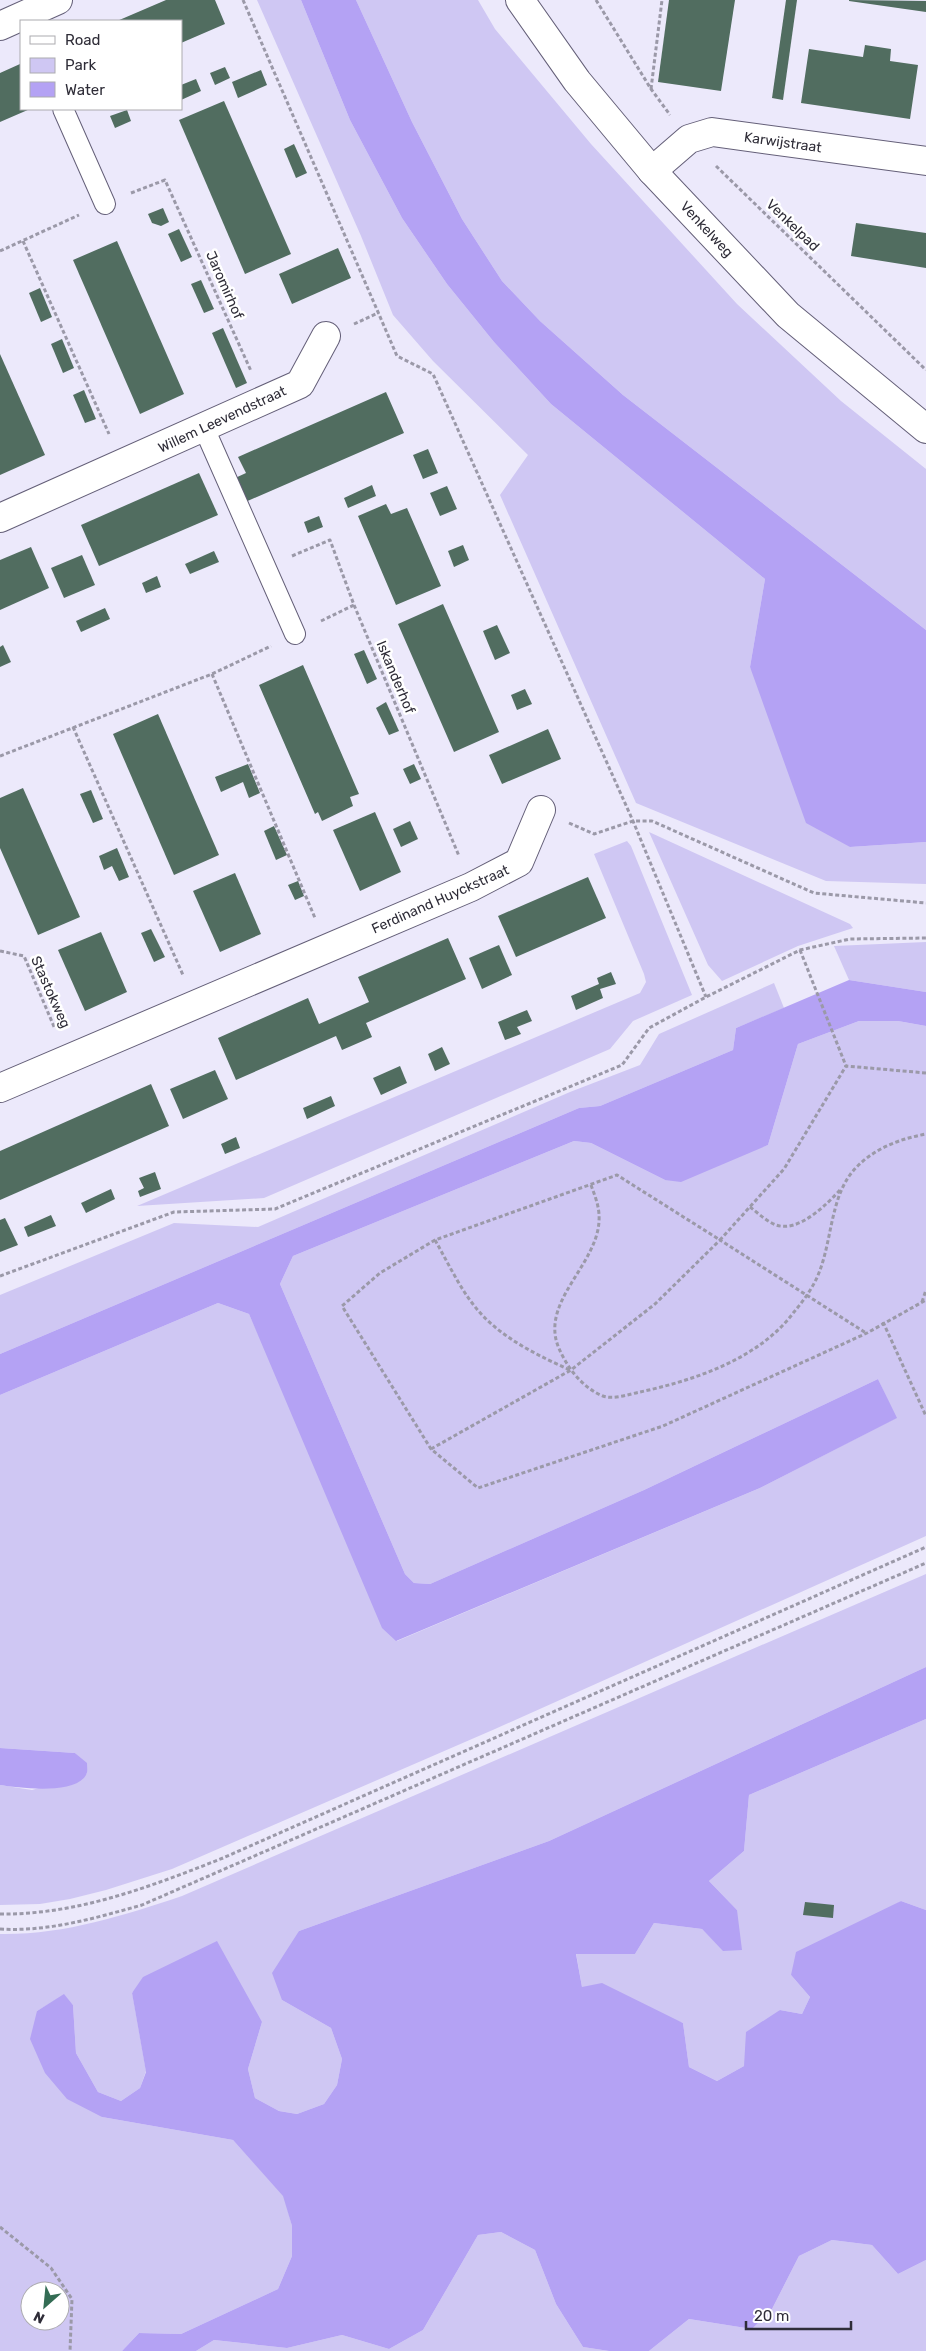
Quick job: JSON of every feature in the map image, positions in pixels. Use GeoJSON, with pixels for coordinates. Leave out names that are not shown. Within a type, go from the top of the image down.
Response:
{"type":"FeatureCollection","features":[{"type":"Feature","properties":{"kind":"street"},"geometry":{"type":"LineString","coordinates":[[16,21],[58,0]]}},
{"type":"Feature","properties":{"kind":"street","name":"Venkelweg"},"geometry":{"type":"LineString","coordinates":[[520,0],[577,81],[652,171],[788,315],[926,429]]}},
{"type":"Feature","properties":{"kind":"street","name":"Karwijstraat"},"geometry":{"type":"LineString","coordinates":[[652,171],[689,139],[712,132],[926,161]]}},
{"type":"Feature","properties":{"kind":"street","name":"Willem Leevendstraat"},"geometry":{"type":"LineString","coordinates":[[0,518],[300,384],[326,336]]}},
{"type":"Feature","properties":{"kind":"street","name":"Ferdinand Huyckstraat"},"geometry":{"type":"LineString","coordinates":[[0,1088],[471,887],[518,862],[541,810]]}},
{"type":"Feature","properties":{"kind":"lane"},"geometry":{"type":"LineString","coordinates":[[63,110],[105,204]]}},
{"type":"Feature","properties":{"kind":"lane"},"geometry":{"type":"LineString","coordinates":[[204,428],[295,634]]}},
{"type":"Feature","properties":{"kind":"path"},"geometry":{"type":"LineString","coordinates":[[243,0],[396,356],[433,374],[633,821],[706,997]]}},
{"type":"Feature","properties":{"kind":"path","name":"Venkelpad"},"geometry":{"type":"LineString","coordinates":[[596,0],[651,89],[689,139],[926,370]]}},
{"type":"Feature","properties":{"kind":"path"},"geometry":{"type":"LineString","coordinates":[[651,89],[662,0]]}},
{"type":"Feature","properties":{"kind":"path","name":"Jaromirhof"},"geometry":{"type":"LineString","coordinates":[[164,180],[264,400]]}},
{"type":"Feature","properties":{"kind":"path"},"geometry":{"type":"LineString","coordinates":[[23,241],[122,465]]}},
{"type":"Feature","properties":{"kind":"path","name":"Iskanderhof"},"geometry":{"type":"LineString","coordinates":[[266,568],[330,540],[354,605],[471,887]]}},
{"type":"Feature","properties":{"kind":"path"},"geometry":{"type":"LineString","coordinates":[[0,756],[212,674],[354,605]]}},
{"type":"Feature","properties":{"kind":"path"},"geometry":{"type":"LineString","coordinates":[[212,674],[328,948]]}},
{"type":"Feature","properties":{"kind":"path"},"geometry":{"type":"LineString","coordinates":[[73,727],[196,1005]]}},
{"type":"Feature","properties":{"kind":"path"},"geometry":{"type":"LineString","coordinates":[[541,810],[594,834],[633,821],[652,821],[814,893],[926,903]]}},
{"type":"Feature","properties":{"kind":"path"},"geometry":{"type":"LineString","coordinates":[[0,1276],[174,1212],[275,1209],[622,1065],[649,1028],[800,950],[850,939],[926,938]]}},
{"type":"Feature","properties":{"kind":"path"},"geometry":{"type":"LineString","coordinates":[[800,950],[846,1066]]}},
{"type":"Feature","properties":{"kind":"path","name":"Stastokweg"},"geometry":{"type":"LineString","coordinates":[[0,951],[24,956],[68,1060]]}},
{"type":"Feature","properties":{"kind":"path"},"geometry":{"type":"LineString","coordinates":[[846,1066],[926,1073]]}},
{"type":"Feature","properties":{"kind":"path"},"geometry":{"type":"LineString","coordinates":[[431,1449],[571,1370],[655,1304],[720,1240],[784,1169],[846,1066]]}},
{"type":"Feature","properties":{"kind":"path"},"geometry":{"type":"LineString","coordinates":[[750,1207],[775,1225],[785,1226],[797,1223],[821,1211],[841,1189],[854,1170],[878,1151],[900,1139],[926,1134]]}},
{"type":"Feature","properties":{"kind":"path"},"geometry":{"type":"LineString","coordinates":[[867,1333],[617,1175],[435,1240],[380,1273],[342,1306],[431,1449],[478,1488],[663,1426],[867,1333],[883,1322],[924,1301],[926,1290]]}},
{"type":"Feature","properties":{"kind":"path"},"geometry":{"type":"LineString","coordinates":[[590,1184],[598,1205],[600,1221],[585,1261],[562,1301],[554,1328],[558,1346],[571,1370],[582,1383],[604,1397],[619,1396],[694,1378],[762,1343],[794,1314],[820,1271],[841,1189]]}},
{"type":"Feature","properties":{"kind":"path"},"geometry":{"type":"LineString","coordinates":[[435,1240],[460,1285],[485,1318],[542,1357],[571,1370]]}},
{"type":"Feature","properties":{"kind":"path"},"geometry":{"type":"LineString","coordinates":[[883,1322],[926,1416]]}},
{"type":"Feature","properties":{"kind":"path"},"geometry":{"type":"LineString","coordinates":[[0,1914],[46,1912],[88,1904],[165,1881],[224,1858],[926,1547]]}},
{"type":"Feature","properties":{"kind":"path"},"geometry":{"type":"LineString","coordinates":[[0,1929],[30,1931],[98,1917],[142,1905],[926,1562]]}},
{"type":"Feature","properties":{"kind":"path"},"geometry":{"type":"LineString","coordinates":[[0,2227],[50,2268],[72,2299],[70,2351]]}},
{"type":"Feature","properties":{"kind":"green space"},"geometry":{"type":"Polygon","coordinates":[[[257,0],[301,0],[350,120],[402,218],[447,284],[494,342],[551,404],[765,579],[750,667],[850,847],[926,842],[926,884],[826,881],[636,803],[500,495],[528,455],[433,361],[393,315],[361,236],[257,0]]]}},
{"type":"Feature","properties":{"kind":"green space"},"geometry":{"type":"Polygon","coordinates":[[[356,0],[478,0],[495,29],[591,144],[737,304],[841,401],[926,469],[926,630],[623,395],[540,321],[502,281],[462,219],[412,122],[356,0]]]}},
{"type":"Feature","properties":{"kind":"green space"},"geometry":{"type":"Polygon","coordinates":[[[649,832],[850,924],[853,928],[798,946],[722,981],[708,965],[649,832]]]}},
{"type":"Feature","properties":{"kind":"green space"},"geometry":{"type":"Polygon","coordinates":[[[627,841],[631,846],[692,995],[633,1021],[610,1049],[264,1198],[137,1206],[640,993],[646,982],[644,974],[594,854],[627,841]]]}},
{"type":"Feature","properties":{"kind":"green space"},"geometry":{"type":"Polygon","coordinates":[[[926,942],[926,992],[849,980],[834,946],[926,942]]]}},
{"type":"Feature","properties":{"kind":"green space"},"geometry":{"type":"Polygon","coordinates":[[[774,983],[784,1008],[736,1028],[733,1050],[600,1106],[579,1108],[0,1354],[0,1295],[174,1223],[258,1227],[570,1092],[640,1065],[659,1034],[774,983]]]}},
{"type":"Feature","properties":{"kind":"green space"},"geometry":{"type":"Polygon","coordinates":[[[859,1021],[898,1021],[926,1026],[926,1536],[495,1729],[172,1869],[106,1890],[70,1899],[40,1904],[0,1905],[0,1785],[32,1790],[87,1774],[87,1764],[75,1753],[0,1748],[0,1395],[218,1303],[249,1314],[397,1641],[760,1488],[896,1418],[878,1379],[644,1490],[430,1584],[414,1583],[405,1574],[280,1284],[293,1256],[574,1141],[591,1143],[665,1180],[768,1145],[798,1044],[859,1021]]]}},
{"type":"Feature","properties":{"kind":"green space"},"geometry":{"type":"Polygon","coordinates":[[[926,1574],[926,1667],[549,1841],[299,1931],[282,2000],[331,2028],[342,2059],[337,2085],[324,2104],[297,2114],[279,2111],[255,2098],[248,2069],[262,2022],[132,1992],[146,2071],[140,2088],[121,2101],[98,2092],[76,2053],[73,2005],[64,1995],[37,2011],[102,2117],[233,2140],[284,2196],[292,2226],[292,2256],[278,2289],[181,2334],[139,2333],[122,2351],[0,2351],[0,1934],[69,1928],[137,1911],[182,1896],[926,1574]]]}},
{"type":"Feature","properties":{"kind":"green space"},"geometry":{"type":"Polygon","coordinates":[[[926,1719],[926,1910],[901,1901],[791,1975],[810,1997],[802,2014],[780,2010],[744,2066],[717,2081],[689,2067],[683,2023],[582,1987],[576,1953],[635,1954],[654,1923],[702,1929],[723,1950],[737,1910],[709,1881],[744,1851],[749,1795],[926,1719]]]}},
{"type":"Feature","properties":{"kind":"green space"},"geometry":{"type":"Polygon","coordinates":[[[501,2232],[535,2250],[556,2304],[583,2347],[609,2351],[196,2351],[214,2340],[287,2348],[342,2335],[389,2349],[423,2330],[478,2235],[501,2232]]]}},
{"type":"Feature","properties":{"kind":"green space"},"geometry":{"type":"Polygon","coordinates":[[[832,2240],[872,2245],[898,2274],[926,2260],[926,2351],[649,2351],[689,2319],[752,2329],[772,2309],[799,2256],[832,2240]]]}},
{"type":"Feature","properties":{"kind":"water"},"geometry":{"type":"Polygon","coordinates":[[[301,0],[356,0],[412,122],[462,219],[502,281],[540,321],[623,395],[926,630],[926,842],[850,847],[806,823],[750,667],[765,579],[551,404],[494,342],[447,284],[402,218],[350,120],[301,0]]]}},
{"type":"Feature","properties":{"kind":"water"},"geometry":{"type":"Polygon","coordinates":[[[849,980],[926,992],[926,1026],[898,1021],[859,1021],[798,1044],[768,1145],[681,1182],[665,1180],[591,1143],[574,1141],[293,1256],[280,1284],[405,1574],[414,1583],[430,1584],[644,1490],[878,1379],[897,1418],[760,1488],[396,1641],[382,1628],[249,1314],[218,1303],[0,1395],[0,1354],[579,1108],[600,1106],[733,1050],[736,1028],[849,980]]]}},
{"type":"Feature","properties":{"kind":"water"},"geometry":{"type":"Polygon","coordinates":[[[926,1667],[926,1719],[749,1795],[744,1851],[709,1881],[737,1910],[742,1950],[723,1951],[702,1929],[654,1923],[635,1954],[576,1954],[582,1987],[602,1983],[683,2023],[689,2067],[717,2081],[744,2066],[746,2032],[780,2010],[802,2014],[810,1997],[791,1975],[796,1952],[901,1901],[926,1910],[926,2260],[898,2274],[872,2245],[832,2240],[799,2256],[772,2309],[752,2329],[689,2319],[649,2351],[609,2351],[583,2347],[556,2304],[535,2250],[501,2232],[478,2235],[423,2330],[389,2349],[342,2335],[287,2348],[214,2340],[196,2351],[122,2351],[139,2333],[181,2334],[278,2289],[292,2256],[292,2226],[283,2196],[233,2140],[102,2117],[67,2099],[45,2073],[30,2039],[37,2011],[64,1994],[73,2005],[76,2053],[98,2092],[121,2101],[140,2088],[146,2072],[132,1993],[143,1977],[217,1941],[262,2022],[248,2069],[255,2098],[279,2111],[297,2114],[324,2104],[337,2085],[342,2059],[331,2028],[282,2000],[272,1973],[299,1931],[549,1841],[926,1667]]]}},
{"type":"Feature","properties":{"kind":"water"},"geometry":{"type":"Polygon","coordinates":[[[0,1748],[75,1753],[87,1763],[87,1774],[80,1781],[59,1788],[20,1788],[0,1785],[0,1748]]]}},
{"type":"Feature","properties":{"kind":"building"},"geometry":{"type":"Polygon","coordinates":[[[166,0],[215,0],[225,24],[182,43],[182,20],[119,20],[166,0]]]}},
{"type":"Feature","properties":{"kind":"building"},"geometry":{"type":"Polygon","coordinates":[[[669,0],[735,0],[721,91],[658,82],[669,0]]]}},
{"type":"Feature","properties":{"kind":"building"},"geometry":{"type":"Polygon","coordinates":[[[786,0],[797,0],[783,100],[772,98],[786,0]]]}},
{"type":"Feature","properties":{"kind":"building"},"geometry":{"type":"Polygon","coordinates":[[[849,1],[926,1],[926,12],[849,1]]]}},
{"type":"Feature","properties":{"kind":"building"},"geometry":{"type":"Polygon","coordinates":[[[865,45],[891,49],[890,61],[918,65],[910,119],[801,103],[809,49],[863,57],[865,45]]]}},
{"type":"Feature","properties":{"kind":"building"},"geometry":{"type":"Polygon","coordinates":[[[20,64],[20,110],[28,110],[0,122],[0,73],[20,64]]]}},
{"type":"Feature","properties":{"kind":"building"},"geometry":{"type":"Polygon","coordinates":[[[225,67],[230,78],[215,85],[210,73],[225,67]]]}},
{"type":"Feature","properties":{"kind":"building"},"geometry":{"type":"Polygon","coordinates":[[[261,70],[267,85],[238,98],[232,82],[261,70]]]}},
{"type":"Feature","properties":{"kind":"building"},"geometry":{"type":"Polygon","coordinates":[[[196,79],[201,91],[182,100],[182,85],[196,79]]]}},
{"type":"Feature","properties":{"kind":"building"},"geometry":{"type":"Polygon","coordinates":[[[224,101],[291,254],[245,274],[179,120],[224,101]]]}},
{"type":"Feature","properties":{"kind":"building"},"geometry":{"type":"Polygon","coordinates":[[[127,110],[131,121],[115,128],[110,116],[127,110]]]}},
{"type":"Feature","properties":{"kind":"building"},"geometry":{"type":"Polygon","coordinates":[[[294,144],[307,173],[296,178],[284,149],[294,144]]]}},
{"type":"Feature","properties":{"kind":"building"},"geometry":{"type":"Polygon","coordinates":[[[163,208],[169,222],[161,226],[152,223],[148,214],[163,208]]]}},
{"type":"Feature","properties":{"kind":"building"},"geometry":{"type":"Polygon","coordinates":[[[856,223],[926,233],[926,268],[851,256],[856,223]]]}},
{"type":"Feature","properties":{"kind":"building"},"geometry":{"type":"Polygon","coordinates":[[[179,229],[192,257],[181,262],[168,234],[179,229]]]}},
{"type":"Feature","properties":{"kind":"building"},"geometry":{"type":"Polygon","coordinates":[[[117,241],[184,394],[140,414],[73,260],[117,241]]]}},
{"type":"Feature","properties":{"kind":"building"},"geometry":{"type":"Polygon","coordinates":[[[338,248],[351,278],[292,304],[279,274],[338,248]]]}},
{"type":"Feature","properties":{"kind":"building"},"geometry":{"type":"Polygon","coordinates":[[[201,280],[214,309],[204,313],[191,284],[201,280]]]}},
{"type":"Feature","properties":{"kind":"building"},"geometry":{"type":"Polygon","coordinates":[[[40,288],[52,317],[41,322],[29,293],[40,288]]]}},
{"type":"Feature","properties":{"kind":"building"},"geometry":{"type":"Polygon","coordinates":[[[223,328],[247,383],[236,388],[212,333],[223,328]]]}},
{"type":"Feature","properties":{"kind":"building"},"geometry":{"type":"Polygon","coordinates":[[[62,339],[74,368],[63,373],[51,344],[62,339]]]}},
{"type":"Feature","properties":{"kind":"building"},"geometry":{"type":"Polygon","coordinates":[[[0,354],[45,455],[0,475],[0,354]]]}},
{"type":"Feature","properties":{"kind":"building"},"geometry":{"type":"Polygon","coordinates":[[[84,390],[96,419],[85,423],[73,395],[84,390]]]}},
{"type":"Feature","properties":{"kind":"building"},"geometry":{"type":"Polygon","coordinates":[[[386,392],[404,433],[243,503],[233,479],[246,473],[238,457],[386,392]]]}},
{"type":"Feature","properties":{"kind":"building"},"geometry":{"type":"Polygon","coordinates":[[[428,449],[438,473],[423,479],[413,455],[428,449]]]}},
{"type":"Feature","properties":{"kind":"building"},"geometry":{"type":"Polygon","coordinates":[[[199,473],[218,515],[99,566],[81,525],[199,473]]]}},
{"type":"Feature","properties":{"kind":"building"},"geometry":{"type":"Polygon","coordinates":[[[372,485],[376,496],[348,508],[344,498],[372,485]]]}},
{"type":"Feature","properties":{"kind":"building"},"geometry":{"type":"Polygon","coordinates":[[[447,486],[457,509],[440,516],[430,493],[447,486]]]}},
{"type":"Feature","properties":{"kind":"building"},"geometry":{"type":"Polygon","coordinates":[[[386,504],[391,514],[407,508],[441,586],[396,605],[358,516],[386,504]]]}},
{"type":"Feature","properties":{"kind":"building"},"geometry":{"type":"Polygon","coordinates":[[[319,516],[323,527],[308,533],[304,522],[319,516]]]}},
{"type":"Feature","properties":{"kind":"building"},"geometry":{"type":"Polygon","coordinates":[[[463,545],[469,560],[454,567],[448,551],[463,545]]]}},
{"type":"Feature","properties":{"kind":"building"},"geometry":{"type":"Polygon","coordinates":[[[31,547],[49,588],[0,610],[0,560],[31,547]]]}},
{"type":"Feature","properties":{"kind":"building"},"geometry":{"type":"Polygon","coordinates":[[[214,551],[219,562],[190,574],[185,564],[214,551]]]}},
{"type":"Feature","properties":{"kind":"building"},"geometry":{"type":"Polygon","coordinates":[[[82,555],[95,585],[64,598],[51,568],[82,555]]]}},
{"type":"Feature","properties":{"kind":"building"},"geometry":{"type":"Polygon","coordinates":[[[157,576],[161,587],[146,593],[142,583],[157,576]]]}},
{"type":"Feature","properties":{"kind":"building"},"geometry":{"type":"Polygon","coordinates":[[[443,604],[499,732],[454,752],[398,624],[443,604]]]}},
{"type":"Feature","properties":{"kind":"building"},"geometry":{"type":"Polygon","coordinates":[[[105,608],[110,619],[81,632],[76,621],[105,608]]]}},
{"type":"Feature","properties":{"kind":"building"},"geometry":{"type":"Polygon","coordinates":[[[497,625],[510,653],[495,660],[483,631],[497,625]]]}},
{"type":"Feature","properties":{"kind":"building"},"geometry":{"type":"Polygon","coordinates":[[[3,645],[11,662],[0,667],[0,647],[3,645]]]}},
{"type":"Feature","properties":{"kind":"building"},"geometry":{"type":"Polygon","coordinates":[[[364,650],[377,679],[367,684],[354,654],[364,650]]]}},
{"type":"Feature","properties":{"kind":"building"},"geometry":{"type":"Polygon","coordinates":[[[303,665],[359,794],[350,797],[353,806],[322,821],[318,812],[315,814],[259,685],[303,665]]]}},
{"type":"Feature","properties":{"kind":"building"},"geometry":{"type":"Polygon","coordinates":[[[525,689],[532,704],[517,710],[511,695],[525,689]]]}},
{"type":"Feature","properties":{"kind":"building"},"geometry":{"type":"Polygon","coordinates":[[[386,702],[399,731],[389,735],[376,708],[386,702]]]}},
{"type":"Feature","properties":{"kind":"building"},"geometry":{"type":"Polygon","coordinates":[[[158,714],[219,855],[174,875],[113,734],[158,714]]]}},
{"type":"Feature","properties":{"kind":"building"},"geometry":{"type":"Polygon","coordinates":[[[548,729],[561,759],[502,784],[489,755],[548,729]]]}},
{"type":"Feature","properties":{"kind":"building"},"geometry":{"type":"Polygon","coordinates":[[[248,764],[260,793],[249,798],[243,782],[221,792],[215,777],[248,764]]]}},
{"type":"Feature","properties":{"kind":"building"},"geometry":{"type":"Polygon","coordinates":[[[414,764],[421,779],[410,784],[403,769],[414,764]]]}},
{"type":"Feature","properties":{"kind":"building"},"geometry":{"type":"Polygon","coordinates":[[[23,788],[80,917],[38,935],[0,848],[0,798],[23,788]]]}},
{"type":"Feature","properties":{"kind":"building"},"geometry":{"type":"Polygon","coordinates":[[[91,790],[103,819],[93,823],[80,794],[91,790]]]}},
{"type":"Feature","properties":{"kind":"building"},"geometry":{"type":"Polygon","coordinates":[[[375,812],[401,872],[360,891],[333,830],[375,812]]]}},
{"type":"Feature","properties":{"kind":"building"},"geometry":{"type":"Polygon","coordinates":[[[410,821],[418,839],[401,847],[393,829],[410,821]]]}},
{"type":"Feature","properties":{"kind":"building"},"geometry":{"type":"Polygon","coordinates":[[[274,826],[287,855],[276,860],[264,831],[274,826]]]}},
{"type":"Feature","properties":{"kind":"building"},"geometry":{"type":"Polygon","coordinates":[[[117,848],[129,877],[119,881],[112,866],[104,870],[99,856],[117,848]]]}},
{"type":"Feature","properties":{"kind":"building"},"geometry":{"type":"Polygon","coordinates":[[[235,873],[261,934],[220,952],[193,891],[235,873]]]}},
{"type":"Feature","properties":{"kind":"building"},"geometry":{"type":"Polygon","coordinates":[[[588,877],[606,918],[516,957],[498,916],[588,877]]]}},
{"type":"Feature","properties":{"kind":"building"},"geometry":{"type":"Polygon","coordinates":[[[298,881],[304,896],[295,900],[288,885],[298,881]]]}},
{"type":"Feature","properties":{"kind":"building"},"geometry":{"type":"Polygon","coordinates":[[[151,929],[165,957],[154,962],[141,933],[151,929]]]}},
{"type":"Feature","properties":{"kind":"building"},"geometry":{"type":"Polygon","coordinates":[[[101,932],[127,992],[85,1011],[58,950],[101,932]]]}},
{"type":"Feature","properties":{"kind":"building"},"geometry":{"type":"Polygon","coordinates":[[[448,938],[466,979],[366,1023],[372,1037],[342,1050],[336,1036],[236,1080],[218,1038],[308,998],[319,1024],[369,1002],[358,977],[448,938]]]}},
{"type":"Feature","properties":{"kind":"building"},"geometry":{"type":"Polygon","coordinates":[[[499,945],[512,975],[482,989],[469,958],[499,945]]]}},
{"type":"Feature","properties":{"kind":"building"},"geometry":{"type":"Polygon","coordinates":[[[611,972],[616,984],[600,989],[603,998],[576,1010],[571,996],[599,984],[597,978],[611,972]]]}},
{"type":"Feature","properties":{"kind":"building"},"geometry":{"type":"Polygon","coordinates":[[[527,1010],[532,1021],[517,1027],[521,1034],[505,1040],[498,1022],[527,1010]]]}},
{"type":"Feature","properties":{"kind":"building"},"geometry":{"type":"Polygon","coordinates":[[[442,1047],[450,1064],[435,1071],[428,1054],[442,1047]]]}},
{"type":"Feature","properties":{"kind":"building"},"geometry":{"type":"Polygon","coordinates":[[[400,1066],[407,1083],[381,1095],[373,1078],[400,1066]]]}},
{"type":"Feature","properties":{"kind":"building"},"geometry":{"type":"Polygon","coordinates":[[[215,1070],[228,1099],[183,1119],[170,1089],[215,1070]]]}},
{"type":"Feature","properties":{"kind":"building"},"geometry":{"type":"Polygon","coordinates":[[[151,1084],[169,1126],[0,1200],[0,1151],[151,1084]]]}},
{"type":"Feature","properties":{"kind":"building"},"geometry":{"type":"Polygon","coordinates":[[[331,1096],[335,1106],[307,1119],[303,1108],[331,1096]]]}},
{"type":"Feature","properties":{"kind":"building"},"geometry":{"type":"Polygon","coordinates":[[[236,1137],[240,1148],[225,1154],[221,1144],[236,1137]]]}},
{"type":"Feature","properties":{"kind":"building"},"geometry":{"type":"Polygon","coordinates":[[[155,1172],[161,1189],[140,1197],[138,1191],[144,1188],[139,1178],[155,1172]]]}},
{"type":"Feature","properties":{"kind":"building"},"geometry":{"type":"Polygon","coordinates":[[[111,1189],[115,1199],[86,1213],[81,1203],[111,1189]]]}},
{"type":"Feature","properties":{"kind":"building"},"geometry":{"type":"Polygon","coordinates":[[[51,1215],[56,1226],[28,1237],[24,1227],[51,1215]]]}},
{"type":"Feature","properties":{"kind":"building"},"geometry":{"type":"Polygon","coordinates":[[[5,1218],[18,1245],[0,1252],[0,1220],[5,1218]]]}},
{"type":"Feature","properties":{"kind":"building"},"geometry":{"type":"Polygon","coordinates":[[[805,1902],[834,1905],[833,1918],[803,1915],[805,1902]]]}}]}
